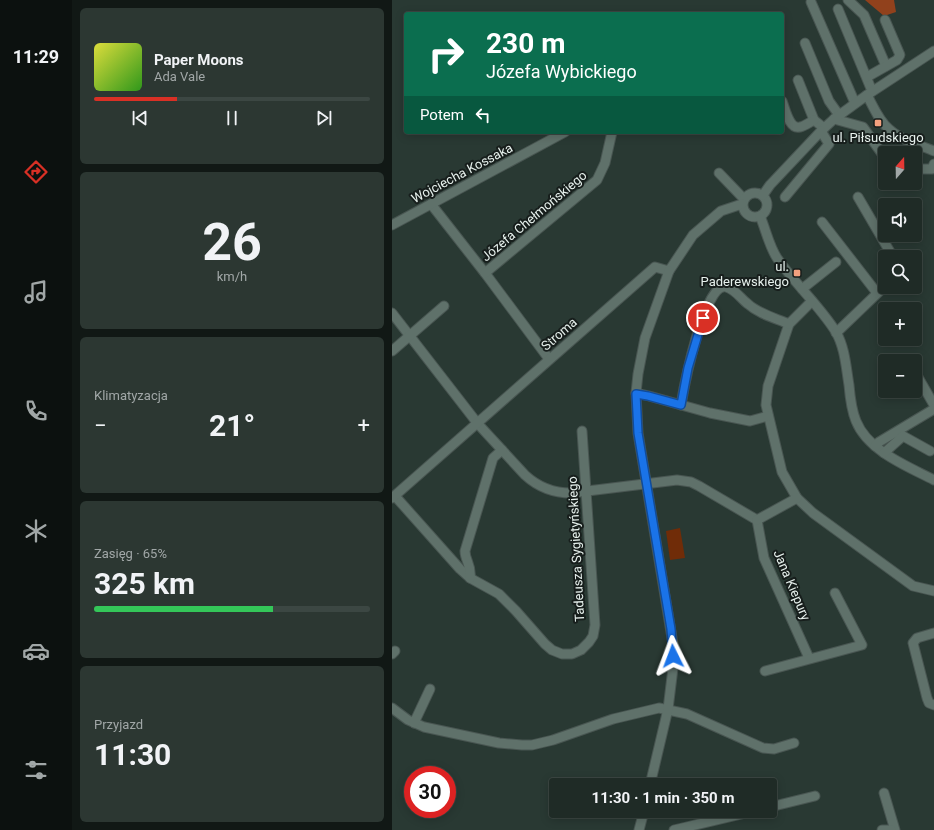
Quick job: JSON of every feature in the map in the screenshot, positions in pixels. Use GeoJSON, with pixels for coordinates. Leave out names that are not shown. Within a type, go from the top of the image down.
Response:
{"type":"FeatureCollection","features":[{"type":"Feature","properties":{"kind":"street"},"geometry":{"type":"LineString","coordinates":[[848,0],[864,15],[886,66]]}},
{"type":"Feature","properties":{"kind":"street"},"geometry":{"type":"LineString","coordinates":[[811,2],[855,103]]}},
{"type":"Feature","properties":{"kind":"street"},"geometry":{"type":"LineString","coordinates":[[838,9],[867,77],[870,93],[884,124],[896,135],[934,151]]}},
{"type":"Feature","properties":{"kind":"street"},"geometry":{"type":"LineString","coordinates":[[867,77],[897,60],[900,55],[885,20]]}},
{"type":"Feature","properties":{"kind":"street"},"geometry":{"type":"LineString","coordinates":[[805,43],[836,117],[863,127],[878,148]]}},
{"type":"Feature","properties":{"kind":"street"},"geometry":{"type":"LineString","coordinates":[[763,195],[770,185],[836,117],[934,51]]}},
{"type":"Feature","properties":{"kind":"street"},"geometry":{"type":"LineString","coordinates":[[785,197],[829,144],[823,130],[814,120],[798,80]]}},
{"type":"Feature","properties":{"kind":"street"},"geometry":{"type":"LineString","coordinates":[[784,106],[791,124],[794,127],[799,128],[814,120]]}},
{"type":"Feature","properties":{"kind":"street","name":"Wojciecha Kossaka"},"geometry":{"type":"LineString","coordinates":[[392,225],[561,134]]}},
{"type":"Feature","properties":{"kind":"street","name":"Józefa Chełmońskiego"},"geometry":{"type":"LineString","coordinates":[[485,273],[597,180],[606,163],[612,134]]}},
{"type":"Feature","properties":{"kind":"street"},"geometry":{"type":"LineString","coordinates":[[922,169],[932,169],[934,164]]}},
{"type":"Feature","properties":{"kind":"street"},"geometry":{"type":"LineString","coordinates":[[652,778],[668,709],[673,668],[672,644],[638,433],[636,394],[638,374],[645,338],[669,271],[693,235],[721,211],[743,202],[747,195],[752,193],[763,195],[767,202],[766,210],[760,216],[750,216],[746,213],[743,202],[719,173]]}},
{"type":"Feature","properties":{"kind":"street"},"geometry":{"type":"LineString","coordinates":[[858,197],[889,250]]}},
{"type":"Feature","properties":{"kind":"street"},"geometry":{"type":"LineString","coordinates":[[431,204],[549,359]]}},
{"type":"Feature","properties":{"kind":"street"},"geometry":{"type":"LineString","coordinates":[[760,216],[769,242],[777,258],[836,333],[842,345],[845,356],[853,413],[861,431],[884,453],[934,480]]}},
{"type":"Feature","properties":{"kind":"street"},"geometry":{"type":"LineString","coordinates":[[822,222],[877,294],[836,333]]}},
{"type":"Feature","properties":{"kind":"street"},"geometry":{"type":"LineString","coordinates":[[802,289],[836,262]]}},
{"type":"Feature","properties":{"kind":"street","name":"Stroma"},"geometry":{"type":"LineString","coordinates":[[394,497],[655,267],[669,271]]}},
{"type":"Feature","properties":{"kind":"street"},"geometry":{"type":"LineString","coordinates":[[681,405],[688,368],[697,336],[710,302],[715,292],[719,288],[725,287],[730,289],[748,305],[789,324]]}},
{"type":"Feature","properties":{"kind":"street"},"geometry":{"type":"LineString","coordinates":[[812,301],[789,324],[768,386],[766,405],[782,472],[797,498],[813,513],[913,586],[934,591]]}},
{"type":"Feature","properties":{"kind":"street"},"geometry":{"type":"LineString","coordinates":[[392,351],[444,306]]}},
{"type":"Feature","properties":{"kind":"street"},"geometry":{"type":"LineString","coordinates":[[392,313],[478,424],[525,475],[543,488],[562,493],[586,492],[677,480],[690,482],[757,520],[797,498]]}},
{"type":"Feature","properties":{"kind":"street"},"geometry":{"type":"LineString","coordinates":[[922,384],[934,405]]}},
{"type":"Feature","properties":{"kind":"street"},"geometry":{"type":"LineString","coordinates":[[636,394],[710,413],[750,421],[768,416]]}},
{"type":"Feature","properties":{"kind":"street"},"geometry":{"type":"LineString","coordinates":[[875,446],[934,409]]}},
{"type":"Feature","properties":{"kind":"street","name":"Tadeusza Sygietyńskiego"},"geometry":{"type":"LineString","coordinates":[[394,497],[470,578],[499,594],[552,650],[562,654],[572,654],[581,650],[589,642],[593,636],[594,624],[582,431]]}},
{"type":"Feature","properties":{"kind":"street"},"geometry":{"type":"LineString","coordinates":[[884,453],[904,436],[930,451]]}},
{"type":"Feature","properties":{"kind":"street"},"geometry":{"type":"LineString","coordinates":[[470,578],[471,571],[465,551],[493,458],[502,450]]}},
{"type":"Feature","properties":{"kind":"street","name":"Jana Kiepury"},"geometry":{"type":"LineString","coordinates":[[757,520],[764,558],[809,658]]}},
{"type":"Feature","properties":{"kind":"street"},"geometry":{"type":"LineString","coordinates":[[766,671],[809,658],[862,645],[835,593]]}},
{"type":"Feature","properties":{"kind":"street"},"geometry":{"type":"LineString","coordinates":[[934,634],[917,638],[913,643],[927,698],[929,703],[934,705]]}},
{"type":"Feature","properties":{"kind":"street"},"geometry":{"type":"LineString","coordinates":[[414,723],[430,689]]}},
{"type":"Feature","properties":{"kind":"street"},"geometry":{"type":"LineString","coordinates":[[392,708],[414,723],[424,727],[499,743],[532,745],[553,740],[612,719],[659,708],[687,714],[763,748],[774,749],[794,744]]}},
{"type":"Feature","properties":{"kind":"street"},"geometry":{"type":"LineString","coordinates":[[884,793],[895,830]]}},
{"type":"Feature","properties":{"kind":"street"},"geometry":{"type":"LineString","coordinates":[[777,805],[815,796]]}},
{"type":"Feature","properties":{"kind":"street"},"geometry":{"type":"LineString","coordinates":[[641,830],[643,818]]}},
{"type":"Feature","properties":{"kind":"street"},"geometry":{"type":"LineString","coordinates":[[674,830],[725,818]]}},
{"type":"Feature","properties":{"kind":"street"},"geometry":{"type":"LineString","coordinates":[[882,830],[891,830]]}},
{"type":"Feature","properties":{"kind":"shaded area"},"geometry":{"type":"Polygon","coordinates":[[[865,0],[894,0],[896,12],[884,16],[865,0]]]}},
{"type":"Feature","properties":{"kind":"shaded area"},"geometry":{"type":"Polygon","coordinates":[[[680,528],[685,558],[670,560],[666,531],[680,528]]]}},
{"type":"Feature","properties":{"kind":"place","name":"ul. Piłsudskiego"},"geometry":{"type":"Point","coordinates":[878,123]}},
{"type":"Feature","properties":{"kind":"place","name":"ul. Paderewskiego"},"geometry":{"type":"Point","coordinates":[797,273]}},
{"type":"Feature","properties":{"kind":"route"},"geometry":{"type":"LineString","coordinates":[[673,656],[671,629],[638,433],[636,394],[681,405],[688,368],[703,318]]}}]}
